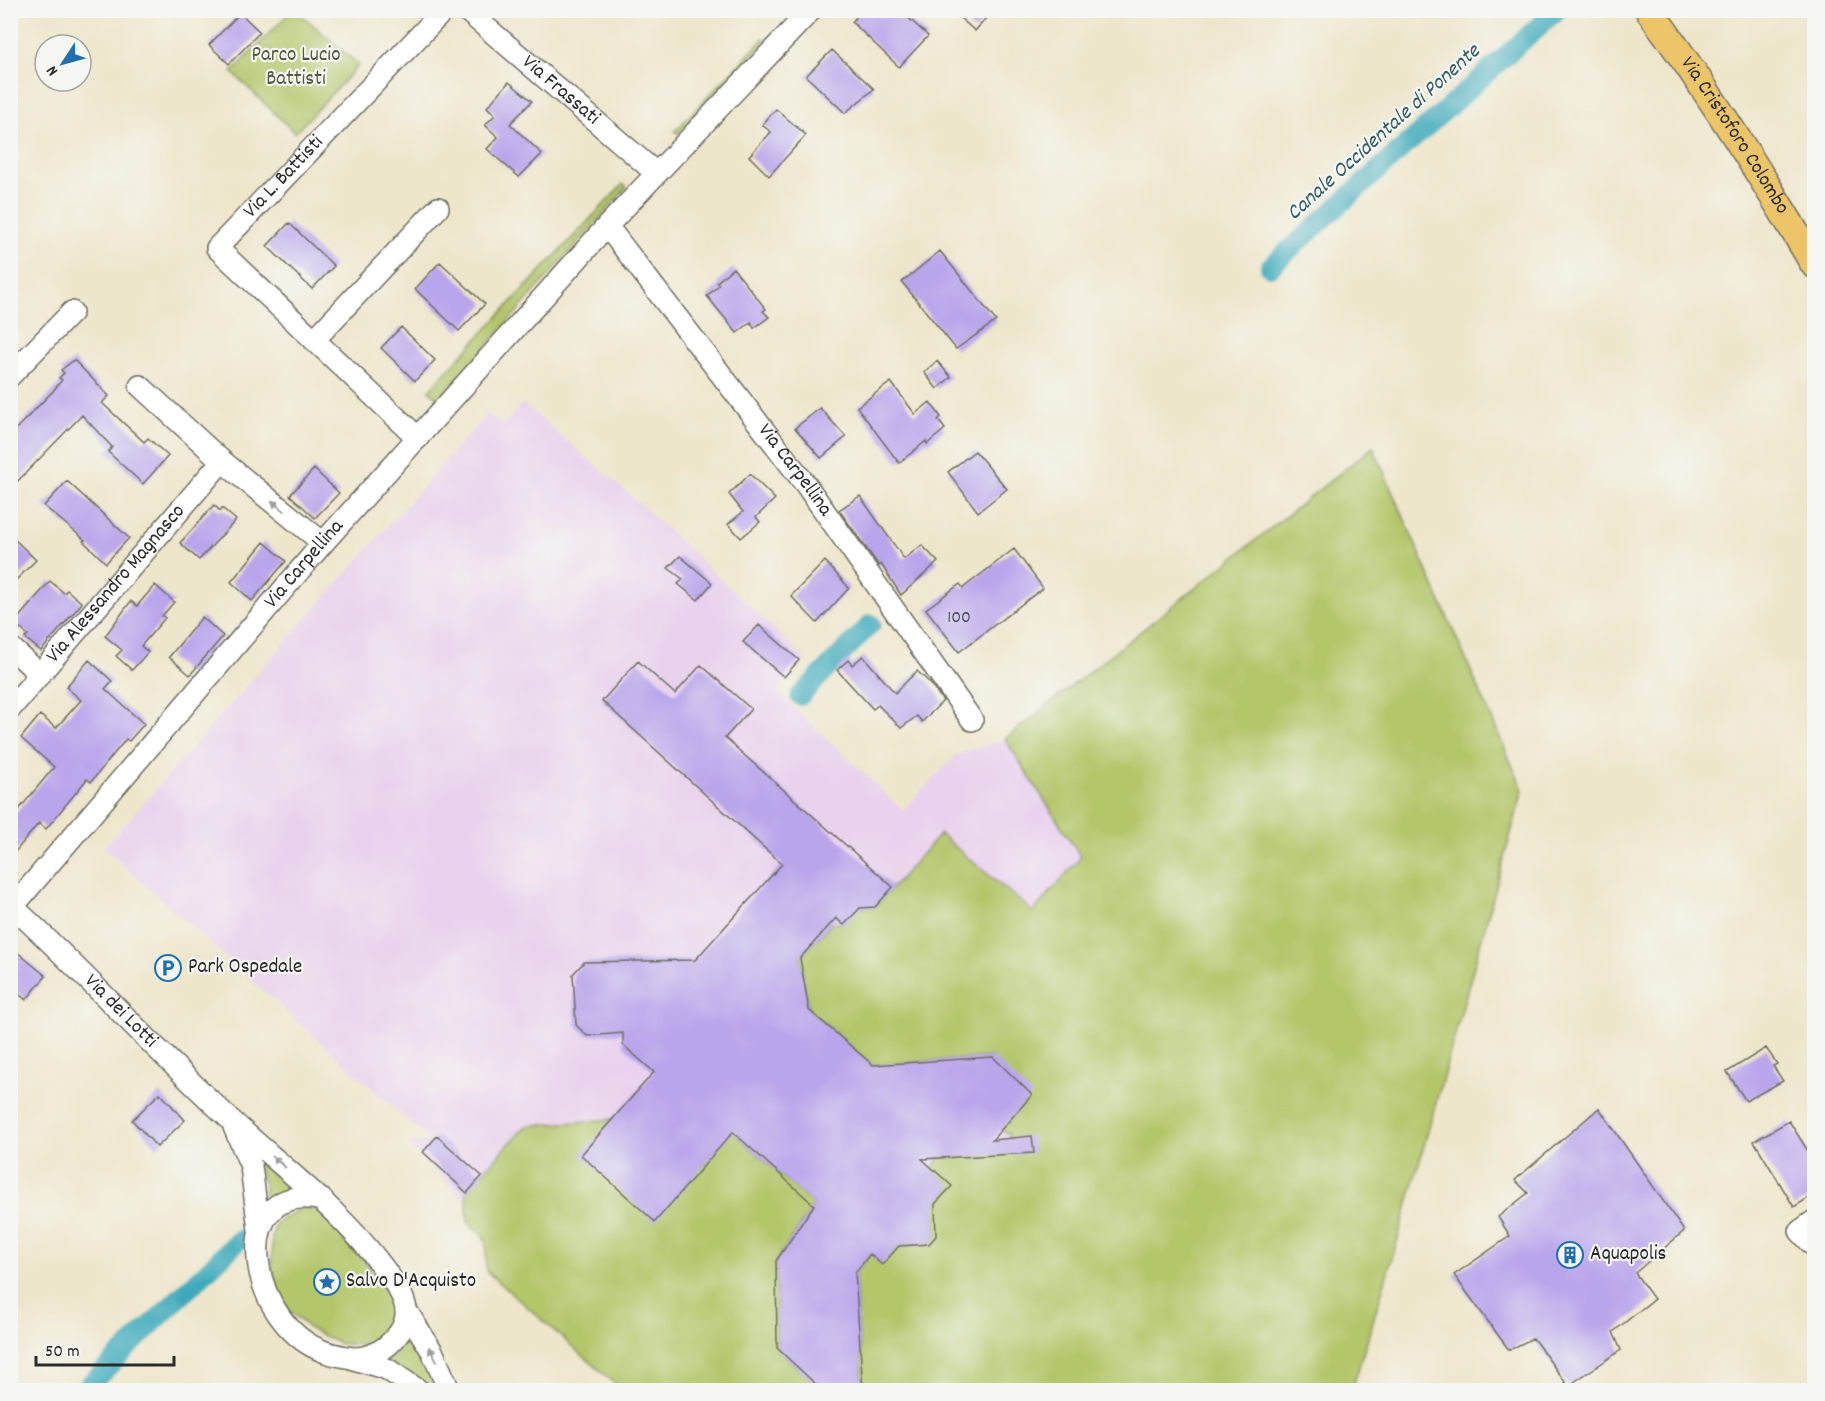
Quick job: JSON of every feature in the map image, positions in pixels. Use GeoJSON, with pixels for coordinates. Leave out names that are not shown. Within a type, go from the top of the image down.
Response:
{"type":"FeatureCollection","features":[{"type":"Feature","properties":{"kind":"main road","name":"Via Cristoforo Colombo"},"geometry":{"type":"LineString","coordinates":[[1649,10],[1701,82],[1815,264]]}},
{"type":"Feature","properties":{"kind":"street","name":"Via L. Battisti"},"geometry":{"type":"LineString","coordinates":[[418,438],[217,248],[444,10]]}},
{"type":"Feature","properties":{"kind":"street","name":"Via Frassati"},"geometry":{"type":"LineString","coordinates":[[466,10],[656,172]]}},
{"type":"Feature","properties":{"kind":"street","name":"Via Carpellina"},"geometry":{"type":"LineString","coordinates":[[11,907],[323,543],[800,14]]}},
{"type":"Feature","properties":{"kind":"street"},"geometry":{"type":"LineString","coordinates":[[314,340],[438,208]]}},
{"type":"Feature","properties":{"kind":"street","name":"Via Carpellina"},"geometry":{"type":"LineString","coordinates":[[607,226],[806,485],[972,720]]}},
{"type":"Feature","properties":{"kind":"street"},"geometry":{"type":"LineString","coordinates":[[10,376],[72,312]]}},
{"type":"Feature","properties":{"kind":"street"},"geometry":{"type":"LineString","coordinates":[[140,386],[222,460],[323,543]]}},
{"type":"Feature","properties":{"kind":"street","name":"Via Alessandro Magnasco"},"geometry":{"type":"LineString","coordinates":[[10,709],[222,460]]}},
{"type":"Feature","properties":{"kind":"street"},"geometry":{"type":"LineString","coordinates":[[10,647],[40,674]]}},
{"type":"Feature","properties":{"kind":"street","name":"Via dei Lotti"},"geometry":{"type":"LineString","coordinates":[[11,907],[231,1121],[323,1200],[355,1232],[398,1288],[406,1310],[432,1352],[448,1390]]}},
{"type":"Feature","properties":{"kind":"street","name":"Via dei Lotti"},"geometry":{"type":"LineString","coordinates":[[231,1121],[251,1166],[260,1230],[257,1253],[260,1276],[268,1300],[282,1322],[307,1343],[321,1351],[387,1369],[418,1390]]}},
{"type":"Feature","properties":{"kind":"street"},"geometry":{"type":"LineString","coordinates":[[260,1230],[270,1212],[290,1199],[309,1197],[323,1200]]}},
{"type":"Feature","properties":{"kind":"street"},"geometry":{"type":"LineString","coordinates":[[1815,1221],[1800,1231],[1815,1245]]}},
{"type":"Feature","properties":{"kind":"street"},"geometry":{"type":"LineString","coordinates":[[350,1358],[369,1356],[395,1338],[403,1326],[406,1310]]}},
{"type":"Feature","properties":{"kind":"shaded area"},"geometry":{"type":"Polygon","coordinates":[[[523,403],[635,499],[806,659],[776,691],[903,810],[956,755],[1005,739],[1373,447],[1523,790],[1400,1232],[1352,1390],[673,1390],[524,1257],[407,1144],[431,1141],[104,848],[487,414],[503,425],[523,403]]]}},
{"type":"Feature","properties":{"kind":"green space","name":"Parco Lucio Battisti"},"geometry":{"type":"Polygon","coordinates":[[[291,11],[297,11],[359,65],[295,133],[232,72],[291,11]]]}},
{"type":"Feature","properties":{"kind":"green space"},"geometry":{"type":"Polygon","coordinates":[[[764,38],[767,41],[678,134],[675,131],[764,38]]]}},
{"type":"Feature","properties":{"kind":"green space"},"geometry":{"type":"Polygon","coordinates":[[[623,184],[627,187],[439,400],[429,390],[623,184]]]}},
{"type":"Feature","properties":{"kind":"green space"},"geometry":{"type":"Polygon","coordinates":[[[1373,447],[1523,790],[1400,1232],[1352,1390],[863,1390],[855,1273],[870,1254],[880,1263],[899,1246],[929,1244],[936,1236],[935,1204],[950,1188],[932,1168],[940,1158],[1010,1138],[1009,1134],[1001,1130],[993,1057],[873,1065],[809,1010],[800,958],[832,923],[846,923],[856,908],[875,907],[940,834],[1033,912],[1081,857],[1005,739],[1373,447]]]}},
{"type":"Feature","properties":{"kind":"green space"},"geometry":{"type":"Polygon","coordinates":[[[613,1119],[733,1132],[814,1205],[776,1261],[777,1348],[822,1390],[622,1390],[486,1271],[486,1240],[468,1222],[466,1191],[469,1191],[481,1174],[526,1126],[613,1119]]]}},
{"type":"Feature","properties":{"kind":"green space"},"geometry":{"type":"Polygon","coordinates":[[[252,1146],[296,1190],[266,1208],[264,1185],[252,1146]]]}},
{"type":"Feature","properties":{"kind":"green space"},"geometry":{"type":"Polygon","coordinates":[[[301,1208],[316,1209],[326,1214],[367,1263],[392,1300],[391,1327],[378,1340],[368,1345],[340,1344],[310,1329],[289,1310],[281,1298],[272,1269],[272,1235],[276,1223],[301,1208]]]}},
{"type":"Feature","properties":{"kind":"green space"},"geometry":{"type":"Polygon","coordinates":[[[411,1336],[440,1390],[431,1390],[419,1380],[384,1360],[397,1352],[411,1336]]]}},
{"type":"Feature","properties":{"kind":"building"},"geometry":{"type":"Polygon","coordinates":[[[862,10],[900,10],[928,36],[899,67],[852,22],[862,10]]]}},
{"type":"Feature","properties":{"kind":"building"},"geometry":{"type":"Polygon","coordinates":[[[951,10],[993,10],[975,31],[951,10]]]}},
{"type":"Feature","properties":{"kind":"building"},"geometry":{"type":"Polygon","coordinates":[[[240,13],[260,32],[229,64],[209,45],[240,13]]]}},
{"type":"Feature","properties":{"kind":"building"},"geometry":{"type":"Polygon","coordinates":[[[832,50],[874,89],[845,113],[806,76],[832,50]]]}},
{"type":"Feature","properties":{"kind":"building"},"geometry":{"type":"Polygon","coordinates":[[[509,82],[532,101],[510,124],[542,154],[519,177],[487,149],[498,137],[485,125],[495,115],[487,107],[509,82]]]}},
{"type":"Feature","properties":{"kind":"building"},"geometry":{"type":"Polygon","coordinates":[[[776,109],[806,135],[769,176],[749,156],[771,132],[762,125],[776,109]]]}},
{"type":"Feature","properties":{"kind":"building"},"geometry":{"type":"Polygon","coordinates":[[[289,223],[334,266],[312,289],[267,246],[289,223]]]}},
{"type":"Feature","properties":{"kind":"building"},"geometry":{"type":"Polygon","coordinates":[[[940,251],[996,321],[956,349],[902,282],[940,251]]]}},
{"type":"Feature","properties":{"kind":"building"},"geometry":{"type":"Polygon","coordinates":[[[440,262],[485,304],[459,331],[415,289],[440,262]]]}},
{"type":"Feature","properties":{"kind":"building"},"geometry":{"type":"Polygon","coordinates":[[[733,268],[766,309],[763,311],[769,317],[754,328],[751,322],[737,333],[707,296],[719,285],[717,282],[733,268]]]}},
{"type":"Feature","properties":{"kind":"building"},"geometry":{"type":"Polygon","coordinates":[[[401,327],[435,360],[415,381],[381,348],[401,327]]]}},
{"type":"Feature","properties":{"kind":"building"},"geometry":{"type":"Polygon","coordinates":[[[74,360],[109,396],[102,403],[144,442],[148,438],[168,456],[143,484],[108,452],[112,447],[82,415],[10,489],[10,431],[14,431],[53,391],[62,380],[59,378],[64,373],[61,370],[74,360]]]}},
{"type":"Feature","properties":{"kind":"building"},"geometry":{"type":"Polygon","coordinates":[[[937,361],[951,377],[937,389],[924,372],[937,361]]]}},
{"type":"Feature","properties":{"kind":"building"},"geometry":{"type":"Polygon","coordinates":[[[891,382],[915,414],[930,402],[941,417],[938,420],[945,429],[899,463],[857,407],[891,382]]]}},
{"type":"Feature","properties":{"kind":"building"},"geometry":{"type":"Polygon","coordinates":[[[820,408],[846,437],[821,458],[795,428],[820,408]]]}},
{"type":"Feature","properties":{"kind":"building"},"geometry":{"type":"Polygon","coordinates":[[[975,451],[1007,489],[978,512],[948,472],[975,451]]]}},
{"type":"Feature","properties":{"kind":"building"},"geometry":{"type":"Polygon","coordinates":[[[314,469],[339,493],[315,518],[290,495],[314,469]]]}},
{"type":"Feature","properties":{"kind":"building"},"geometry":{"type":"Polygon","coordinates":[[[750,474],[775,499],[756,517],[760,522],[741,538],[728,524],[743,512],[729,494],[750,474]]]}},
{"type":"Feature","properties":{"kind":"building"},"geometry":{"type":"Polygon","coordinates":[[[67,481],[129,538],[106,563],[83,541],[85,540],[44,506],[67,481]]]}},
{"type":"Feature","properties":{"kind":"building"},"geometry":{"type":"Polygon","coordinates":[[[860,496],[904,559],[922,545],[938,562],[901,595],[881,564],[879,566],[839,510],[860,496]]]}},
{"type":"Feature","properties":{"kind":"building"},"geometry":{"type":"Polygon","coordinates":[[[214,505],[220,511],[222,508],[236,520],[199,560],[180,543],[214,505]]]}},
{"type":"Feature","properties":{"kind":"building"},"geometry":{"type":"Polygon","coordinates":[[[10,535],[36,560],[10,586],[10,535]]]}},
{"type":"Feature","properties":{"kind":"building"},"geometry":{"type":"Polygon","coordinates":[[[264,542],[286,561],[252,601],[231,582],[264,542]]]}},
{"type":"Feature","properties":{"kind":"building"},"geometry":{"type":"Polygon","coordinates":[[[1014,549],[1043,588],[959,652],[926,609],[960,584],[963,588],[1014,549]]]}},
{"type":"Feature","properties":{"kind":"building"},"geometry":{"type":"Polygon","coordinates":[[[680,556],[712,583],[698,600],[678,584],[683,579],[668,568],[680,556]]]}},
{"type":"Feature","properties":{"kind":"building"},"geometry":{"type":"Polygon","coordinates":[[[825,561],[849,588],[817,623],[791,596],[825,561]]]}},
{"type":"Feature","properties":{"kind":"building"},"geometry":{"type":"Polygon","coordinates":[[[50,581],[64,593],[67,590],[82,603],[41,651],[25,638],[28,635],[14,623],[50,581]]]}},
{"type":"Feature","properties":{"kind":"building"},"geometry":{"type":"Polygon","coordinates":[[[155,585],[174,602],[162,616],[165,618],[141,646],[148,652],[132,670],[116,656],[122,650],[105,636],[131,601],[137,606],[155,585]]]}},
{"type":"Feature","properties":{"kind":"building"},"geometry":{"type":"Polygon","coordinates":[[[202,617],[223,636],[190,675],[169,657],[202,617]]]}},
{"type":"Feature","properties":{"kind":"building"},"geometry":{"type":"Polygon","coordinates":[[[759,625],[799,660],[784,677],[743,642],[759,625]]]}},
{"type":"Feature","properties":{"kind":"building"},"geometry":{"type":"Polygon","coordinates":[[[863,656],[895,693],[917,671],[930,683],[943,701],[922,722],[917,716],[901,728],[878,705],[873,709],[837,670],[848,660],[852,665],[863,656]]]}},
{"type":"Feature","properties":{"kind":"building"},"geometry":{"type":"Polygon","coordinates":[[[89,660],[112,681],[105,689],[144,724],[129,741],[126,739],[91,782],[87,779],[46,829],[39,823],[10,858],[10,806],[17,812],[54,767],[21,738],[40,715],[56,728],[81,700],[66,687],[89,660]]]}},
{"type":"Feature","properties":{"kind":"building"},"geometry":{"type":"Polygon","coordinates":[[[638,661],[675,694],[701,665],[751,709],[725,738],[893,887],[875,907],[860,908],[844,925],[836,918],[800,958],[809,1010],[873,1065],[993,1057],[1032,1095],[992,1140],[1032,1136],[1034,1153],[922,1159],[952,1186],[935,1204],[936,1236],[929,1244],[899,1246],[882,1265],[870,1254],[855,1273],[863,1390],[822,1390],[777,1348],[776,1261],[814,1205],[733,1132],[655,1222],[581,1155],[654,1072],[623,1045],[623,1033],[587,1036],[576,1025],[573,974],[584,962],[695,960],[782,864],[602,701],[638,661]]]}},
{"type":"Feature","properties":{"kind":"building"},"geometry":{"type":"Polygon","coordinates":[[[10,946],[46,976],[26,1000],[10,987],[10,946]]]}},
{"type":"Feature","properties":{"kind":"building"},"geometry":{"type":"Polygon","coordinates":[[[1766,1048],[1777,1064],[1773,1066],[1783,1081],[1746,1101],[1727,1072],[1766,1048]]]}},
{"type":"Feature","properties":{"kind":"building"},"geometry":{"type":"Polygon","coordinates":[[[160,1093],[185,1120],[157,1147],[132,1120],[160,1093]]]}},
{"type":"Feature","properties":{"kind":"building","name":"Aquapolis"},"geometry":{"type":"Polygon","coordinates":[[[1599,1108],[1684,1231],[1635,1273],[1654,1299],[1613,1332],[1621,1350],[1568,1386],[1533,1338],[1509,1350],[1454,1275],[1510,1236],[1498,1217],[1528,1193],[1515,1180],[1599,1108]]]}},
{"type":"Feature","properties":{"kind":"building"},"geometry":{"type":"Polygon","coordinates":[[[1789,1121],[1815,1162],[1815,1194],[1794,1207],[1754,1141],[1789,1121]]]}},
{"type":"Feature","properties":{"kind":"building"},"geometry":{"type":"Polygon","coordinates":[[[437,1136],[482,1176],[467,1193],[423,1152],[437,1136]]]}},
{"type":"Feature","properties":{"kind":"waterway","name":"Canale Occidentale di Ponente"},"geometry":{"type":"LineString","coordinates":[[1270,267],[1557,10]]}},
{"type":"Feature","properties":{"kind":"waterway","name":"Canale Occidentale di Ponente"},"geometry":{"type":"LineString","coordinates":[[800,696],[871,624]]}},
{"type":"Feature","properties":{"kind":"waterway","name":"Canale Occidentale di Ponente"},"geometry":{"type":"LineString","coordinates":[[84,1390],[239,1240]]}},
{"type":"Feature","properties":{"kind":"place","name":"Park Ospedale"},"geometry":{"type":"Point","coordinates":[168,968]}},
{"type":"Feature","properties":{"kind":"place","name":"Aquapolis"},"geometry":{"type":"Point","coordinates":[1570,1255]}},
{"type":"Feature","properties":{"kind":"place","name":"Salvo D'Acquisto"},"geometry":{"type":"Point","coordinates":[327,1282]}}]}
